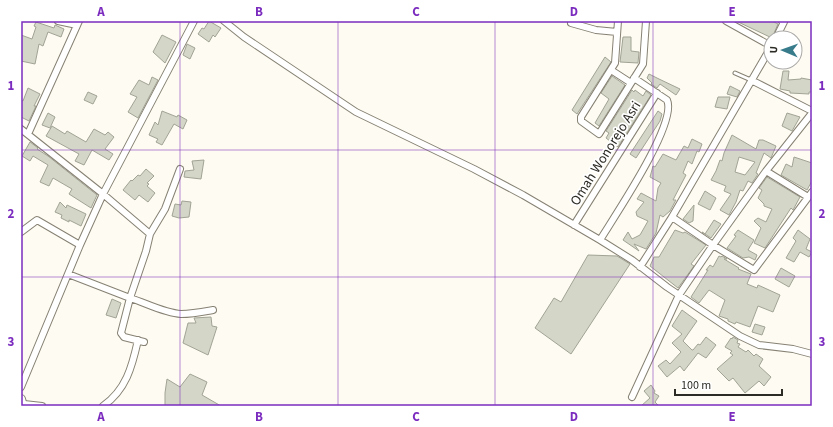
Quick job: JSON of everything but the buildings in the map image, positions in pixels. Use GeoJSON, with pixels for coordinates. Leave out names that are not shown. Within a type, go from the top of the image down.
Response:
{"type":"FeatureCollection","features":[{"type":"Feature","properties":{"kind":"street"},"geometry":{"type":"LineString","coordinates":[[28,134],[78,23],[58,21]]}},
{"type":"Feature","properties":{"kind":"street"},"geometry":{"type":"LineString","coordinates":[[21,387],[80,245],[103,194],[194,21]]}},
{"type":"Feature","properties":{"kind":"street"},"geometry":{"type":"LineString","coordinates":[[224,21],[244,38],[356,112],[474,169],[600,240],[740,336],[759,345],[793,349],[812,354]]}},
{"type":"Feature","properties":{"kind":"street","name":"Omah Wonorejo Asri"},"geometry":{"type":"LineString","coordinates":[[618,21],[615,64],[581,117],[581,122],[599,134],[643,64],[646,21]]}},
{"type":"Feature","properties":{"kind":"street"},"geometry":{"type":"LineString","coordinates":[[726,21],[763,42]]}},
{"type":"Feature","properties":{"kind":"street"},"geometry":{"type":"LineString","coordinates":[[571,23],[596,30],[617,32]]}},
{"type":"Feature","properties":{"kind":"street"},"geometry":{"type":"LineString","coordinates":[[640,266],[672,217],[763,60]]}},
{"type":"Feature","properties":{"kind":"street","name":"Omah Wonorejo Asri"},"geometry":{"type":"LineString","coordinates":[[600,240],[662,134],[668,103],[667,100],[657,93],[611,70]]}},
{"type":"Feature","properties":{"kind":"street"},"geometry":{"type":"LineString","coordinates":[[632,397],[679,295],[766,171],[812,112],[751,80]]}},
{"type":"Feature","properties":{"kind":"street","name":"Omah Wonorejo Asri"},"geometry":{"type":"LineString","coordinates":[[574,225],[657,93]]}},
{"type":"Feature","properties":{"kind":"street"},"geometry":{"type":"LineString","coordinates":[[21,129],[103,194],[150,234]]}},
{"type":"Feature","properties":{"kind":"street"},"geometry":{"type":"LineString","coordinates":[[103,406],[124,385],[141,341],[124,337],[121,333],[130,298],[146,251],[150,234],[165,209],[180,168]]}},
{"type":"Feature","properties":{"kind":"street"},"geometry":{"type":"LineString","coordinates":[[672,217],[713,245],[754,270],[810,194],[766,171]]}},
{"type":"Feature","properties":{"kind":"street"},"geometry":{"type":"LineString","coordinates":[[21,232],[37,220],[80,245]]}},
{"type":"Feature","properties":{"kind":"street"},"geometry":{"type":"LineString","coordinates":[[68,274],[170,312],[180,314],[213,310]]}},
{"type":"Feature","properties":{"kind":"street"},"geometry":{"type":"LineString","coordinates":[[23,403],[42,406]]}},
{"type":"Feature","properties":{"kind":"lane"},"geometry":{"type":"LineString","coordinates":[[735,73],[751,80]]}}]}
